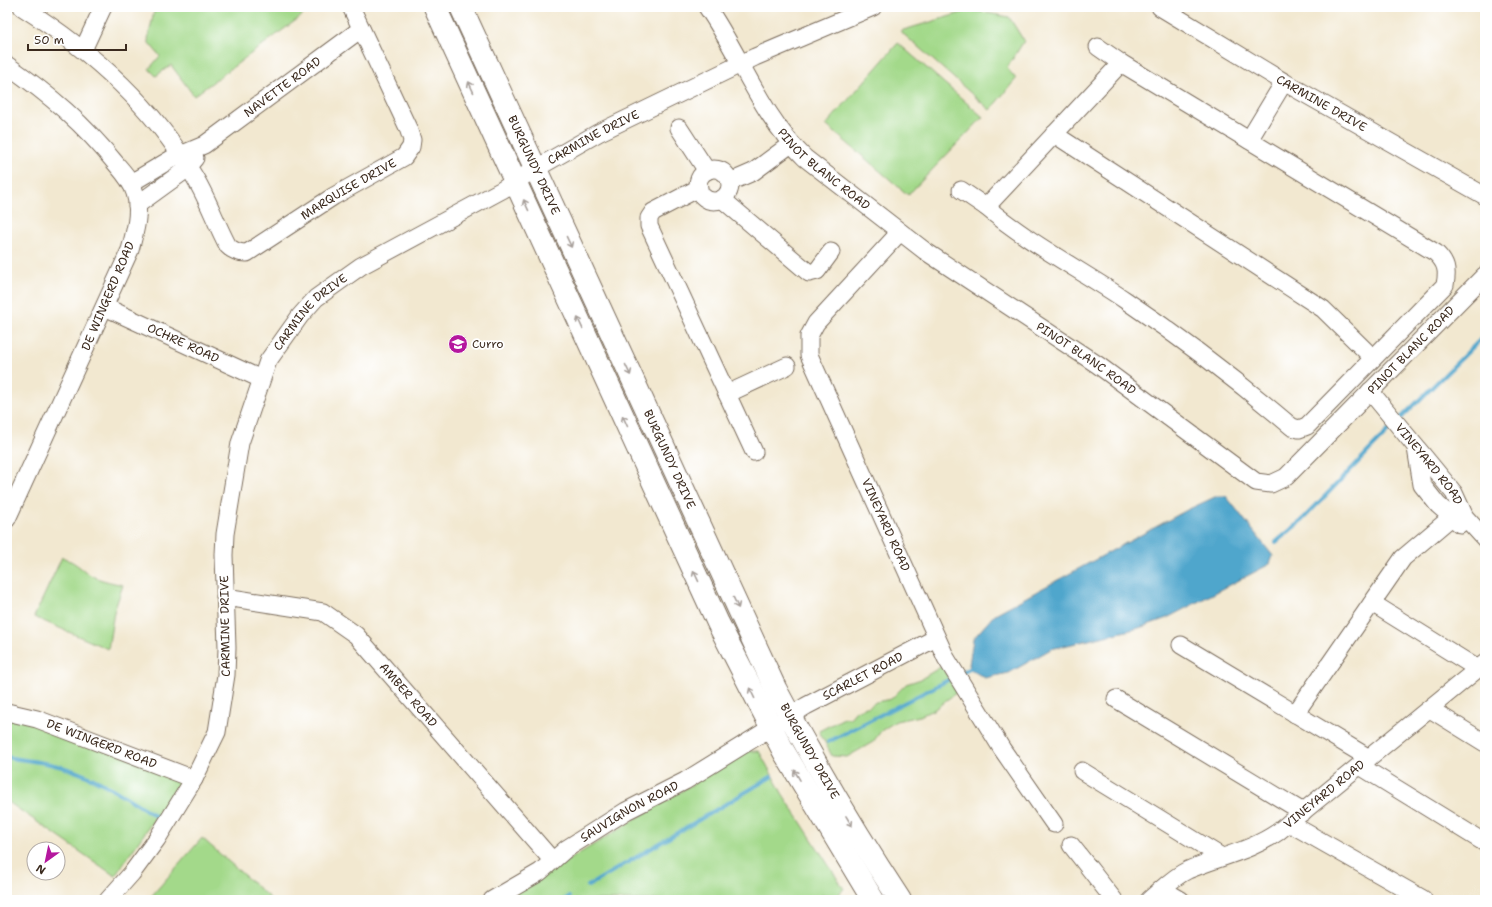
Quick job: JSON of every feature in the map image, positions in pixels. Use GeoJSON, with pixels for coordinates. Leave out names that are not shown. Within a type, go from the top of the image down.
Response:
{"type":"FeatureCollection","features":[{"type":"Feature","properties":{"kind":"main road","name":"BURGUNDY DRIVE"},"geometry":{"type":"LineString","coordinates":[[435,7],[718,623],[771,728],[810,797],[873,900]]}},
{"type":"Feature","properties":{"kind":"main road","name":"BURGUNDY DRIVE"},"geometry":{"type":"LineString","coordinates":[[461,7],[657,433],[790,716],[825,782],[861,842],[900,900]]}},
{"type":"Feature","properties":{"kind":"street","name":"MARQUISE DRIVE"},"geometry":{"type":"LineString","coordinates":[[22,7],[82,50],[111,73],[138,100],[185,161],[202,189],[228,246],[234,251],[246,253],[334,196],[404,157],[411,147],[412,140],[408,128],[351,7]]}},
{"type":"Feature","properties":{"kind":"street"},"geometry":{"type":"LineString","coordinates":[[82,50],[103,7]]}},
{"type":"Feature","properties":{"kind":"street","name":"PINOT BLANC ROAD"},"geometry":{"type":"LineString","coordinates":[[707,7],[740,64],[788,140],[815,166],[925,251],[1098,365],[1256,482],[1271,484],[1286,477],[1485,275]]}},
{"type":"Feature","properties":{"kind":"street","name":"CARMINE DRIVE"},"geometry":{"type":"LineString","coordinates":[[108,900],[132,873],[158,839],[194,780],[217,732],[226,675],[227,648],[224,555],[227,514],[240,442],[268,361],[275,349],[316,298],[374,258],[515,182],[535,168],[598,133],[740,64],[873,7]]}},
{"type":"Feature","properties":{"kind":"street","name":"CARMINE DRIVE"},"geometry":{"type":"LineString","coordinates":[[1160,7],[1284,82],[1485,196]]}},
{"type":"Feature","properties":{"kind":"street","name":"NAVETTE ROAD"},"geometry":{"type":"LineString","coordinates":[[185,161],[204,145],[361,29]]}},
{"type":"Feature","properties":{"kind":"street"},"geometry":{"type":"LineString","coordinates":[[961,190],[986,207],[1006,224],[1126,300],[1249,390],[1292,428],[1299,429],[1307,426],[1445,285],[1447,274],[1445,262],[1436,253],[1121,63],[1098,47]]}},
{"type":"Feature","properties":{"kind":"street"},"geometry":{"type":"LineString","coordinates":[[986,207],[1121,63]]}},
{"type":"Feature","properties":{"kind":"street","name":"DE WINGERD ROAD"},"geometry":{"type":"LineString","coordinates":[[7,65],[78,121],[95,137],[132,183],[136,193],[137,206],[136,230],[130,250],[7,519]]}},
{"type":"Feature","properties":{"kind":"street"},"geometry":{"type":"LineString","coordinates":[[1250,140],[1284,82]]}},
{"type":"Feature","properties":{"kind":"street"},"geometry":{"type":"LineString","coordinates":[[679,128],[707,171]]}},
{"type":"Feature","properties":{"kind":"street"},"geometry":{"type":"LineString","coordinates":[[1054,134],[1323,309],[1373,358]]}},
{"type":"Feature","properties":{"kind":"street"},"geometry":{"type":"LineString","coordinates":[[727,178],[747,163],[788,140]]}},
{"type":"Feature","properties":{"kind":"street"},"geometry":{"type":"LineString","coordinates":[[132,183],[185,161]]}},
{"type":"Feature","properties":{"kind":"street"},"geometry":{"type":"LineString","coordinates":[[137,206],[185,161]]}},
{"type":"Feature","properties":{"kind":"street"},"geometry":{"type":"LineString","coordinates":[[716,169],[727,178],[728,192],[722,199],[708,199],[700,192],[700,178],[707,171],[716,169]]}},
{"type":"Feature","properties":{"kind":"street"},"geometry":{"type":"LineString","coordinates":[[699,188],[653,212],[649,218],[649,226],[754,452]]}},
{"type":"Feature","properties":{"kind":"street"},"geometry":{"type":"LineString","coordinates":[[722,199],[809,273],[817,271],[831,252]]}},
{"type":"Feature","properties":{"kind":"street","name":"VINEYARD ROAD"},"geometry":{"type":"LineString","coordinates":[[900,232],[816,323],[809,336],[808,348],[811,361],[947,660],[966,688],[999,743],[1054,824]]}},
{"type":"Feature","properties":{"kind":"street","name":"OCHRE ROAD"},"geometry":{"type":"LineString","coordinates":[[105,307],[261,379]]}},
{"type":"Feature","properties":{"kind":"street"},"geometry":{"type":"LineString","coordinates":[[727,394],[787,366]]}},
{"type":"Feature","properties":{"kind":"street","name":"VINEYARD ROAD"},"geometry":{"type":"LineString","coordinates":[[1370,391],[1454,493],[1457,513],[1465,517],[1484,538]]}},
{"type":"Feature","properties":{"kind":"street"},"geometry":{"type":"LineString","coordinates":[[635,443],[657,433]]}},
{"type":"Feature","properties":{"kind":"street"},"geometry":{"type":"LineString","coordinates":[[1295,714],[1403,558],[1457,513]]}},
{"type":"Feature","properties":{"kind":"street","name":"AMBER ROAD"},"geometry":{"type":"LineString","coordinates":[[225,597],[323,612],[356,635],[552,860]]}},
{"type":"Feature","properties":{"kind":"street"},"geometry":{"type":"LineString","coordinates":[[1372,603],[1481,666]]}},
{"type":"Feature","properties":{"kind":"street","name":"SCARLET ROAD"},"geometry":{"type":"LineString","coordinates":[[771,728],[790,716],[936,638]]}},
{"type":"Feature","properties":{"kind":"street"},"geometry":{"type":"LineString","coordinates":[[1181,644],[1295,714],[1364,762],[1485,842]]}},
{"type":"Feature","properties":{"kind":"street","name":"VINEYARD ROAD"},"geometry":{"type":"LineString","coordinates":[[1155,895],[1183,873],[1267,840],[1481,666]]}},
{"type":"Feature","properties":{"kind":"street"},"geometry":{"type":"LineString","coordinates":[[1116,699],[1303,812]]}},
{"type":"Feature","properties":{"kind":"street"},"geometry":{"type":"LineString","coordinates":[[1430,709],[1485,743]]}},
{"type":"Feature","properties":{"kind":"street","name":"DE WINGERD ROAD"},"geometry":{"type":"LineString","coordinates":[[7,712],[37,719],[194,780]]}},
{"type":"Feature","properties":{"kind":"street","name":"SAUVIGNON ROAD"},"geometry":{"type":"LineString","coordinates":[[492,900],[540,872],[566,849],[626,810],[685,781],[771,728]]}},
{"type":"Feature","properties":{"kind":"street"},"geometry":{"type":"LineString","coordinates":[[1082,771],[1222,857]]}},
{"type":"Feature","properties":{"kind":"street"},"geometry":{"type":"LineString","coordinates":[[1289,823],[1423,899]]}},
{"type":"Feature","properties":{"kind":"street"},"geometry":{"type":"LineString","coordinates":[[1071,845],[1105,896]]}},
{"type":"Feature","properties":{"kind":"street"},"geometry":{"type":"LineString","coordinates":[[1155,895],[1181,900]]}},
{"type":"Feature","properties":{"kind":"green space"},"geometry":{"type":"Polygon","coordinates":[[[155,7],[299,7],[303,15],[194,96],[171,65],[156,76],[149,69],[160,56],[149,43],[148,39],[155,7]]]}},
{"type":"Feature","properties":{"kind":"green space"},"geometry":{"type":"Polygon","coordinates":[[[971,10],[1009,17],[1024,41],[1007,68],[1016,79],[990,110],[900,31],[971,10]]]}},
{"type":"Feature","properties":{"kind":"green space"},"geometry":{"type":"Polygon","coordinates":[[[898,43],[983,117],[908,195],[826,125],[898,43]]]}},
{"type":"Feature","properties":{"kind":"green space"},"geometry":{"type":"Polygon","coordinates":[[[62,557],[94,577],[123,585],[114,612],[108,649],[34,617],[62,557]]]}},
{"type":"Feature","properties":{"kind":"green space"},"geometry":{"type":"Polygon","coordinates":[[[942,666],[957,692],[935,709],[920,716],[896,721],[881,731],[873,742],[847,757],[832,756],[819,731],[844,718],[850,718],[856,711],[868,707],[876,702],[891,699],[906,684],[921,679],[942,666]]]}},
{"type":"Feature","properties":{"kind":"green space"},"geometry":{"type":"Polygon","coordinates":[[[7,712],[184,776],[115,876],[7,801],[7,712]]]}},
{"type":"Feature","properties":{"kind":"green space"},"geometry":{"type":"Polygon","coordinates":[[[747,751],[759,751],[782,793],[844,889],[836,896],[822,895],[817,900],[503,900],[747,751]]]}},
{"type":"Feature","properties":{"kind":"green space"},"geometry":{"type":"Polygon","coordinates":[[[202,838],[272,900],[148,900],[202,838]]]}},
{"type":"Feature","properties":{"kind":"water"},"geometry":{"type":"Polygon","coordinates":[[[1217,496],[1226,496],[1273,556],[1270,564],[1167,618],[1139,628],[1051,649],[1009,673],[985,678],[973,671],[969,665],[973,639],[995,614],[1187,510],[1217,496]]]}},
{"type":"Feature","properties":{"kind":"waterway"},"geometry":{"type":"LineString","coordinates":[[1399,420],[1485,335]]}},
{"type":"Feature","properties":{"kind":"waterway"},"geometry":{"type":"LineString","coordinates":[[1276,542],[1300,522],[1394,425]]}},
{"type":"Feature","properties":{"kind":"waterway"},"geometry":{"type":"LineString","coordinates":[[960,674],[975,666]]}},
{"type":"Feature","properties":{"kind":"waterway"},"geometry":{"type":"LineString","coordinates":[[828,742],[954,677]]}},
{"type":"Feature","properties":{"kind":"waterway"},"geometry":{"type":"LineString","coordinates":[[7,757],[50,764],[92,778],[106,785],[157,817]]}},
{"type":"Feature","properties":{"kind":"waterway"},"geometry":{"type":"LineString","coordinates":[[588,886],[771,777]]}},
{"type":"Feature","properties":{"kind":"waterway"},"geometry":{"type":"LineString","coordinates":[[564,900],[569,897]]}},
{"type":"Feature","properties":{"kind":"place","name":"Curro"},"geometry":{"type":"Point","coordinates":[458,344]}}]}
